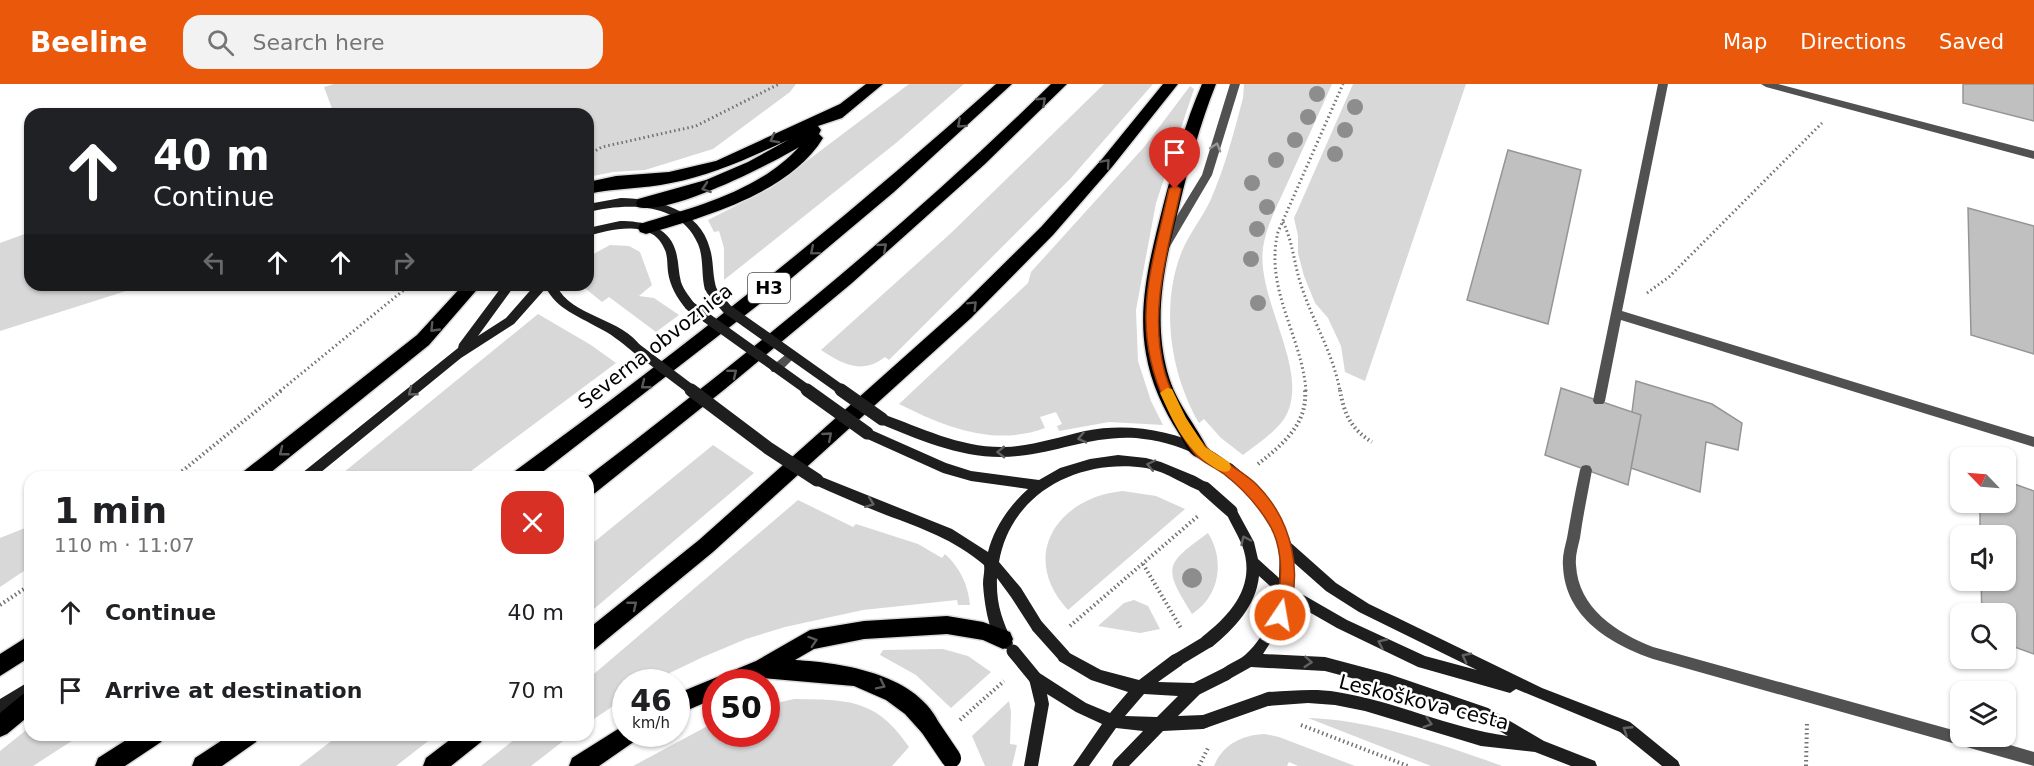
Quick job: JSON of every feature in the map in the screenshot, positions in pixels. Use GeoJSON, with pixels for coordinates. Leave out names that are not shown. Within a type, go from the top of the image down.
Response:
{"type":"FeatureCollection","features":[{"type":"Feature","properties":{"kind":"highway"},"geometry":{"type":"LineString","coordinates":[[644,202],[679,196],[729,179],[787,149],[876,84]]}},
{"type":"Feature","properties":{"kind":"highway","name":"Severna obvoznica"},"geometry":{"type":"LineString","coordinates":[[530,471],[627,399],[780,278],[920,161],[1005,84]]}},
{"type":"Feature","properties":{"kind":"highway","name":"H3"},"geometry":{"type":"LineString","coordinates":[[594,481],[705,395],[837,286],[947,190],[1060,84]]}},
{"type":"Feature","properties":{"kind":"highway"},"geometry":{"type":"LineString","coordinates":[[594,637],[706,546],[965,313],[1047,231],[1107,163],[1171,84]]}},
{"type":"Feature","properties":{"kind":"highway"},"geometry":{"type":"LineString","coordinates":[[1200,451],[1181,422],[1159,375],[1151,337],[1151,318],[1159,254],[1180,168],[1209,84]]}},
{"type":"Feature","properties":{"kind":"highway"},"geometry":{"type":"LineString","coordinates":[[594,187],[616,182],[669,178],[720,165],[847,107]]}},
{"type":"Feature","properties":{"kind":"highway"},"geometry":{"type":"LineString","coordinates":[[646,228],[724,203],[791,164],[847,107]]}},
{"type":"Feature","properties":{"kind":"highway"},"geometry":{"type":"LineString","coordinates":[[259,471],[423,340],[468,291]]}},
{"type":"Feature","properties":{"kind":"highway"},"geometry":{"type":"LineString","coordinates":[[762,668],[810,640],[864,630],[947,625],[983,631],[1008,645]]}},
{"type":"Feature","properties":{"kind":"highway"},"geometry":{"type":"LineString","coordinates":[[0,666],[24,649]]}},
{"type":"Feature","properties":{"kind":"highway"},"geometry":{"type":"LineString","coordinates":[[762,668],[860,676],[877,683],[904,698],[930,727],[952,762]]}},
{"type":"Feature","properties":{"kind":"highway"},"geometry":{"type":"LineString","coordinates":[[0,727],[24,706]]}},
{"type":"Feature","properties":{"kind":"highway"},"geometry":{"type":"LineString","coordinates":[[106,766],[144,741]]}},
{"type":"Feature","properties":{"kind":"highway"},"geometry":{"type":"LineString","coordinates":[[203,766],[239,741]]}},
{"type":"Feature","properties":{"kind":"highway"},"geometry":{"type":"LineString","coordinates":[[434,766],[465,741]]}},
{"type":"Feature","properties":{"kind":"highway"},"geometry":{"type":"LineString","coordinates":[[580,766],[612,744]]}},
{"type":"Feature","properties":{"kind":"main road"},"geometry":{"type":"LineString","coordinates":[[594,206],[611,202],[644,202],[663,207],[684,217]]}},
{"type":"Feature","properties":{"kind":"main road","name":"Leskoškova cesta"},"geometry":{"type":"LineString","coordinates":[[684,217],[694,227],[703,244],[706,253],[707,280],[711,290],[727,309],[882,418],[944,443],[992,452],[1031,451],[1099,434],[1125,433],[1173,441],[1200,451],[1228,469],[1254,491],[1276,521],[1286,547],[1286,592],[1280,615],[1250,660],[1194,690],[1119,766]]}},
{"type":"Feature","properties":{"kind":"main road"},"geometry":{"type":"LineString","coordinates":[[594,230],[620,224],[646,228],[663,238],[669,246],[675,282],[690,306],[867,433],[943,468],[971,476],[1038,485]]}},
{"type":"Feature","properties":{"kind":"main road"},"geometry":{"type":"LineString","coordinates":[[457,355],[505,291]]}},
{"type":"Feature","properties":{"kind":"main road"},"geometry":{"type":"LineString","coordinates":[[313,471],[457,355],[510,321],[537,291]]}},
{"type":"Feature","properties":{"kind":"main road"},"geometry":{"type":"LineString","coordinates":[[553,291],[566,305],[598,321],[768,448],[817,480],[872,504],[934,526],[957,537],[991,563]]}},
{"type":"Feature","properties":{"kind":"main road","name":"Leskoškova cesta"},"geometry":{"type":"LineString","coordinates":[[1080,766],[1112,720],[1139,689],[1157,671],[1227,628],[1244,605],[1251,588],[1253,562],[1250,550],[1231,511],[1205,488],[1162,467],[1124,462],[1084,464],[1059,472],[1038,485],[1019,503],[1005,522],[991,563],[990,588],[1008,645],[1036,679],[1088,712],[1112,720],[1159,724],[1203,722],[1268,699],[1308,696],[1365,704],[1480,739],[1540,747]]}},
{"type":"Feature","properties":{"kind":"main road","name":"Leskoškova cesta"},"geometry":{"type":"LineString","coordinates":[[1286,547],[1331,587],[1364,608],[1538,693],[1625,728],[1673,766]]}},
{"type":"Feature","properties":{"kind":"main road","name":"Leskoškova cesta"},"geometry":{"type":"LineString","coordinates":[[1253,562],[1286,592],[1342,624],[1423,662],[1538,693]]}},
{"type":"Feature","properties":{"kind":"main road","name":"Leskoškova cesta"},"geometry":{"type":"LineString","coordinates":[[991,563],[1015,590],[1038,627],[1064,656],[1078,666],[1104,679],[1139,689],[1194,690]]}},
{"type":"Feature","properties":{"kind":"main road","name":"Leskoškova cesta"},"geometry":{"type":"LineString","coordinates":[[1250,660],[1325,664],[1389,681],[1483,713],[1540,747],[1590,766]]}},
{"type":"Feature","properties":{"kind":"main road","name":"Leskoškova cesta"},"geometry":{"type":"LineString","coordinates":[[1031,766],[1042,704],[1036,679]]}},
{"type":"Feature","properties":{"kind":"main road"},"geometry":{"type":"LineString","coordinates":[[0,707],[24,692]]}},
{"type":"Feature","properties":{"kind":"lane"},"geometry":{"type":"LineString","coordinates":[[1159,254],[1207,175],[1235,84]]}},
{"type":"Feature","properties":{"kind":"lane"},"geometry":{"type":"LineString","coordinates":[[1599,401],[1663,84]]}},
{"type":"Feature","properties":{"kind":"lane"},"geometry":{"type":"LineString","coordinates":[[1766,84],[2034,155]]}},
{"type":"Feature","properties":{"kind":"lane"},"geometry":{"type":"LineString","coordinates":[[1616,314],[2034,442]]}},
{"type":"Feature","properties":{"kind":"lane"},"geometry":{"type":"LineString","coordinates":[[776,369],[791,355]]}},
{"type":"Feature","properties":{"kind":"lane"},"geometry":{"type":"LineString","coordinates":[[1586,470],[1569,565],[1578,596],[1596,621],[1615,637],[1639,649],[2034,759]]}},
{"type":"Feature","properties":{"kind":"path"},"geometry":{"type":"LineString","coordinates":[[594,152],[602,147],[696,126],[779,84]]}},
{"type":"Feature","properties":{"kind":"path"},"geometry":{"type":"LineString","coordinates":[[1253,468],[1292,433],[1303,410],[1305,375],[1276,278],[1275,244],[1282,222],[1343,84]]}},
{"type":"Feature","properties":{"kind":"path"},"geometry":{"type":"LineString","coordinates":[[1616,314],[1669,278],[1841,104]]}},
{"type":"Feature","properties":{"kind":"path"},"geometry":{"type":"LineString","coordinates":[[1282,222],[1289,232],[1304,291],[1332,358],[1346,418],[1353,429],[1372,442]]}},
{"type":"Feature","properties":{"kind":"path"},"geometry":{"type":"LineString","coordinates":[[182,471],[403,291]]}},
{"type":"Feature","properties":{"kind":"path"},"geometry":{"type":"LineString","coordinates":[[1143,564],[1202,512]]}},
{"type":"Feature","properties":{"kind":"path"},"geometry":{"type":"LineString","coordinates":[[0,605],[24,589]]}},
{"type":"Feature","properties":{"kind":"path"},"geometry":{"type":"LineString","coordinates":[[1806,766],[1807,696]]}},
{"type":"Feature","properties":{"kind":"path"},"geometry":{"type":"LineString","coordinates":[[1296,722],[1408,766]]}},
{"type":"Feature","properties":{"kind":"shaded area"},"geometry":{"type":"Polygon","coordinates":[[[334,84],[796,84],[790,92],[713,149],[645,170],[594,176],[594,108],[332,108],[324,87],[334,84]]]}},
{"type":"Feature","properties":{"kind":"shaded area"},"geometry":{"type":"Polygon","coordinates":[[[909,84],[964,84],[896,143],[724,280],[724,248],[719,231],[714,232],[708,220],[771,188],[909,84]]]}},
{"type":"Feature","properties":{"kind":"shaded area"},"geometry":{"type":"Polygon","coordinates":[[[1104,84],[1153,84],[1071,178],[889,360],[885,357],[868,365],[852,366],[821,350],[951,233],[1104,84]]]}},
{"type":"Feature","properties":{"kind":"shaded area"},"geometry":{"type":"Polygon","coordinates":[[[1244,84],[1332,84],[1273,215],[1263,248],[1263,269],[1267,291],[1288,359],[1292,381],[1291,401],[1280,424],[1243,455],[1221,438],[1204,419],[1199,423],[1181,383],[1175,361],[1170,316],[1175,272],[1185,244],[1208,206],[1221,174],[1243,98],[1244,84]]]}},
{"type":"Feature","properties":{"kind":"shaded area"},"geometry":{"type":"Polygon","coordinates":[[[1353,84],[1466,84],[1365,381],[1345,372],[1341,346],[1328,318],[1315,303],[1304,276],[1298,253],[1298,236],[1294,218],[1353,84]]]}},
{"type":"Feature","properties":{"kind":"shaded area"},"geometry":{"type":"Polygon","coordinates":[[[1190,86],[1194,89],[1156,203],[1136,310],[1138,361],[1151,401],[1163,425],[1109,422],[1059,431],[1057,426],[1062,424],[1056,412],[1040,417],[1045,428],[1007,436],[989,435],[952,427],[899,404],[1028,283],[1031,272],[1145,146],[1190,86]]]}},
{"type":"Feature","properties":{"kind":"shaded area"},"geometry":{"type":"Polygon","coordinates":[[[24,234],[24,291],[126,291],[0,331],[0,243],[24,234]]]}},
{"type":"Feature","properties":{"kind":"shaded area"},"geometry":{"type":"Polygon","coordinates":[[[610,245],[629,246],[640,252],[652,285],[639,296],[654,298],[679,315],[656,332],[609,297],[602,302],[588,291],[594,291],[594,254],[610,245]]]}},
{"type":"Feature","properties":{"kind":"shaded area"},"geometry":{"type":"Polygon","coordinates":[[[538,314],[591,345],[616,363],[471,471],[345,471],[538,314]]]}},
{"type":"Feature","properties":{"kind":"shaded area"},"geometry":{"type":"Polygon","coordinates":[[[713,445],[754,473],[594,609],[594,542],[713,445]]]}},
{"type":"Feature","properties":{"kind":"shaded area"},"geometry":{"type":"Polygon","coordinates":[[[1123,491],[1156,496],[1185,509],[1068,610],[1053,590],[1046,569],[1046,550],[1052,533],[1064,517],[1080,505],[1100,496],[1123,491]]]}},
{"type":"Feature","properties":{"kind":"shaded area"},"geometry":{"type":"Polygon","coordinates":[[[798,500],[853,527],[856,524],[918,544],[942,558],[945,554],[955,565],[967,590],[970,605],[958,605],[957,600],[863,610],[785,627],[746,639],[678,669],[612,669],[612,707],[594,719],[594,674],[798,500]]]}},
{"type":"Feature","properties":{"kind":"shaded area"},"geometry":{"type":"Polygon","coordinates":[[[24,528],[24,571],[0,587],[0,538],[24,528]]]}},
{"type":"Feature","properties":{"kind":"shaded area"},"geometry":{"type":"Polygon","coordinates":[[[1208,533],[1217,555],[1217,577],[1209,598],[1192,614],[1176,586],[1173,568],[1176,560],[1183,553],[1208,533]]]}},
{"type":"Feature","properties":{"kind":"shaded area"},"geometry":{"type":"Polygon","coordinates":[[[1134,600],[1148,606],[1160,629],[1140,633],[1098,626],[1124,603],[1134,600]]]}},
{"type":"Feature","properties":{"kind":"shaded area"},"geometry":{"type":"Polygon","coordinates":[[[943,649],[968,656],[991,672],[951,708],[916,675],[880,655],[883,650],[943,649]]]}},
{"type":"Feature","properties":{"kind":"shaded area"},"geometry":{"type":"Polygon","coordinates":[[[794,699],[830,700],[859,705],[885,719],[909,747],[892,766],[633,766],[668,747],[690,747],[690,735],[702,729],[702,747],[780,747],[780,702],[794,699]]]}},
{"type":"Feature","properties":{"kind":"shaded area"},"geometry":{"type":"Polygon","coordinates":[[[1009,701],[1010,744],[1017,745],[1012,766],[985,766],[972,736],[1009,701]]]}},
{"type":"Feature","properties":{"kind":"shaded area"},"geometry":{"type":"Polygon","coordinates":[[[1308,718],[1356,723],[1406,734],[1502,766],[1431,766],[1308,718]]]}},
{"type":"Feature","properties":{"kind":"shaded area"},"geometry":{"type":"Polygon","coordinates":[[[24,732],[24,741],[72,741],[33,766],[0,766],[0,751],[24,732]]]}},
{"type":"Feature","properties":{"kind":"shaded area"},"geometry":{"type":"Polygon","coordinates":[[[1265,734],[1279,737],[1355,766],[1298,766],[1289,762],[1287,766],[1214,766],[1228,746],[1234,742],[1249,736],[1265,734]]]}},
{"type":"Feature","properties":{"kind":"shaded area"},"geometry":{"type":"Polygon","coordinates":[[[331,741],[428,741],[396,766],[299,766],[331,741]]]}},
{"type":"Feature","properties":{"kind":"shaded area"},"geometry":{"type":"Polygon","coordinates":[[[512,741],[563,741],[531,766],[481,766],[512,741]]]}},
{"type":"Feature","properties":{"kind":"building"},"geometry":{"type":"Polygon","coordinates":[[[1963,84],[2034,84],[2034,121],[1963,103],[1963,84]]]}},
{"type":"Feature","properties":{"kind":"building"},"geometry":{"type":"Polygon","coordinates":[[[1508,150],[1581,170],[1548,324],[1467,300],[1508,150]]]}},
{"type":"Feature","properties":{"kind":"building"},"geometry":{"type":"Polygon","coordinates":[[[1968,208],[2034,226],[2034,354],[1971,335],[1968,208]]]}},
{"type":"Feature","properties":{"kind":"building"},"geometry":{"type":"Polygon","coordinates":[[[1636,381],[1712,404],[1742,423],[1738,450],[1706,442],[1700,492],[1631,468],[1641,415],[1632,412],[1636,381]]]}},
{"type":"Feature","properties":{"kind":"building"},"geometry":{"type":"Polygon","coordinates":[[[1561,388],[1641,415],[1628,485],[1545,455],[1561,388]]]}},
{"type":"Feature","properties":{"kind":"building"},"geometry":{"type":"Polygon","coordinates":[[[2016,485],[2034,491],[2034,654],[2016,648],[2016,603],[1982,603],[1981,591],[2016,591],[2016,525],[1980,525],[1980,513],[2016,513],[2016,485]]]}},
{"type":"Feature","properties":{"kind":"slow traffic"},"geometry":{"type":"LineString","coordinates":[[1167,393],[1181,422],[1200,451],[1224,467]]}},
{"type":"Feature","properties":{"kind":"route"},"geometry":{"type":"LineString","coordinates":[[1175,189],[1159,254],[1152,299],[1151,337],[1159,375],[1171,404],[1200,451],[1228,469],[1254,491],[1276,521],[1286,547],[1286,592],[1280,615]]}}]}
